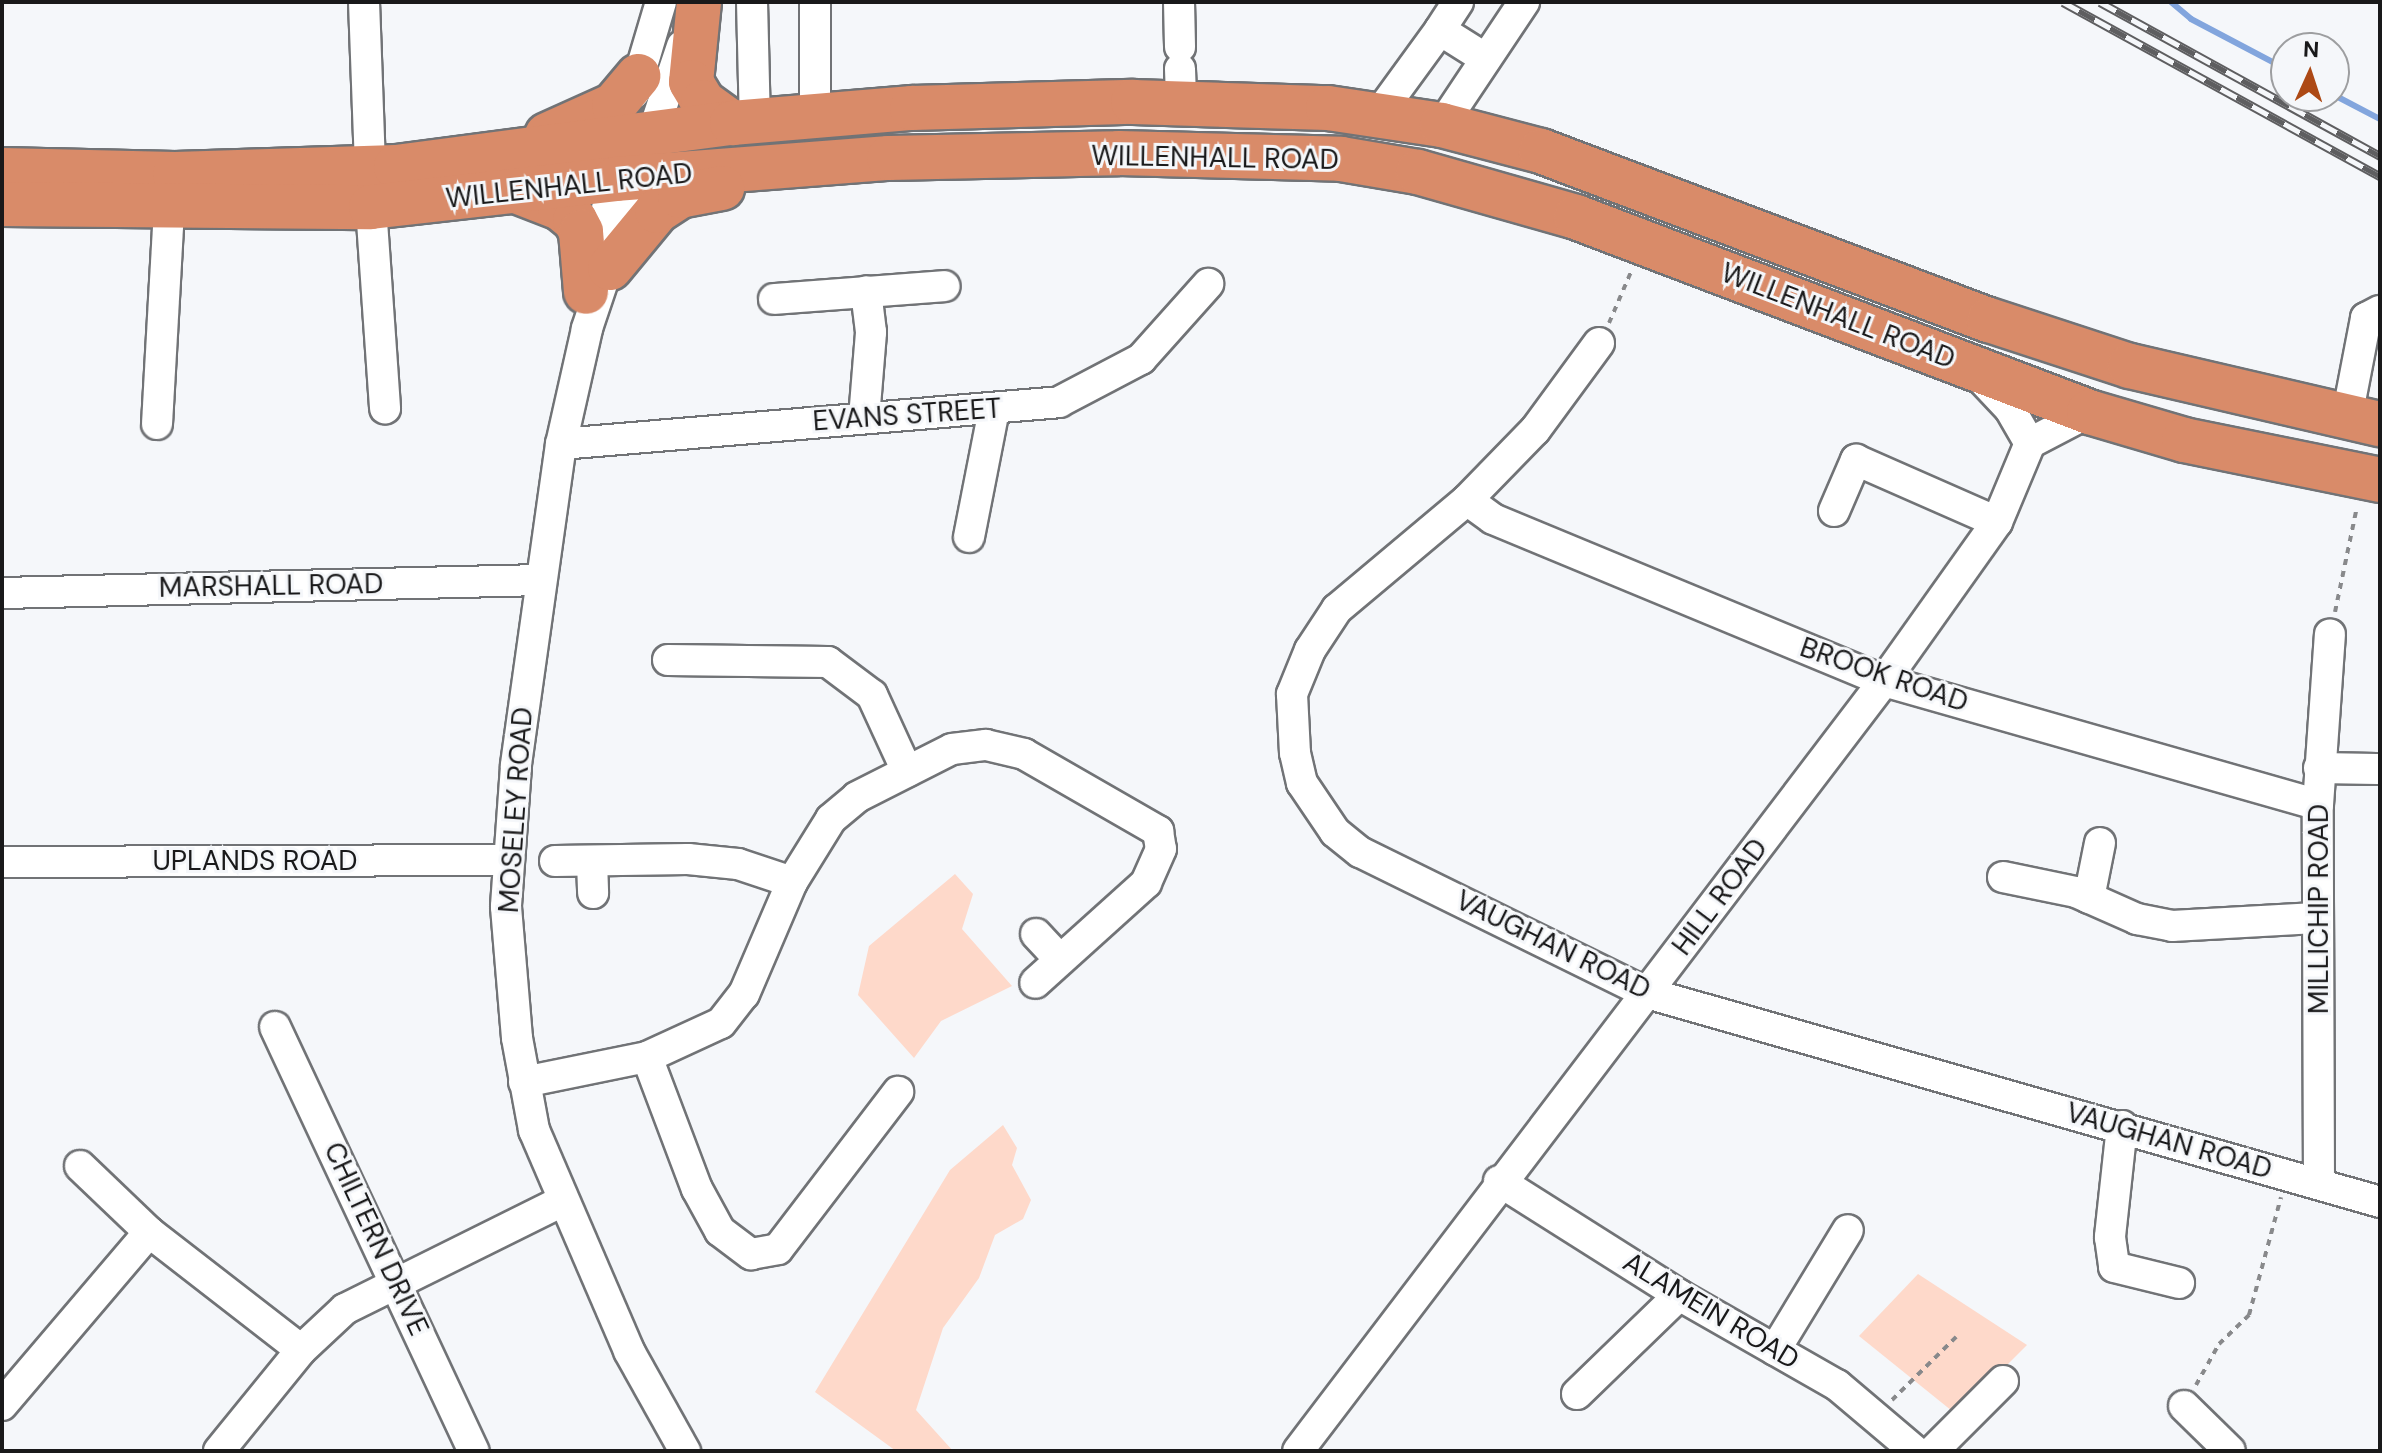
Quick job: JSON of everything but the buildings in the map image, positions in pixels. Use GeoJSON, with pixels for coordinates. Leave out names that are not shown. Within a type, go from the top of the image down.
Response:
{"type":"FeatureCollection","features":[{"type":"Feature","properties":{"kind":"highway"},"geometry":{"type":"LineString","coordinates":[[698,2],[691,82],[703,102],[744,122]]}},
{"type":"Feature","properties":{"kind":"highway","name":"WILLENHALL ROAD"},"geometry":{"type":"LineString","coordinates":[[2,170],[379,181],[514,190],[633,158],[744,122],[1028,103],[1180,73],[1328,108],[1442,125],[1541,151],[1989,320],[2130,366],[2363,420]]}},
{"type":"Feature","properties":{"kind":"highway"},"geometry":{"type":"LineString","coordinates":[[379,181],[578,124],[614,105],[638,76]]}},
{"type":"Feature","properties":{"kind":"highway","name":"WILLENHALL ROAD"},"geometry":{"type":"LineString","coordinates":[[2,204],[169,208],[379,181],[633,158],[1217,153],[1341,159],[1418,172],[1576,217],[2089,412],[2184,440],[2370,486]]}},
{"type":"Feature","properties":{"kind":"highway"},"geometry":{"type":"LineString","coordinates":[[594,296],[657,211],[680,196],[843,173],[889,158]]}},
{"type":"Feature","properties":{"kind":"highway"},"geometry":{"type":"LineString","coordinates":[[514,190],[560,208],[575,220],[581,232],[594,296]]}},
{"type":"Feature","properties":{"kind":"street"},"geometry":{"type":"LineString","coordinates":[[364,2],[379,181],[385,409]]}},
{"type":"Feature","properties":{"kind":"street"},"geometry":{"type":"LineString","coordinates":[[633,158],[638,76],[661,2]]}},
{"type":"Feature","properties":{"kind":"street"},"geometry":{"type":"LineString","coordinates":[[633,158],[698,2]]}},
{"type":"Feature","properties":{"kind":"street"},"geometry":{"type":"LineString","coordinates":[[744,122],[752,2]]}},
{"type":"Feature","properties":{"kind":"street"},"geometry":{"type":"LineString","coordinates":[[815,2],[815,116]]}},
{"type":"Feature","properties":{"kind":"street"},"geometry":{"type":"LineString","coordinates":[[1179,2],[1180,73]]}},
{"type":"Feature","properties":{"kind":"street"},"geometry":{"type":"LineString","coordinates":[[1378,115],[1458,2]]}},
{"type":"Feature","properties":{"kind":"street"},"geometry":{"type":"LineString","coordinates":[[1442,125],[1524,2]]}},
{"type":"Feature","properties":{"kind":"street"},"geometry":{"type":"LineString","coordinates":[[1440,30],[1486,59]]}},
{"type":"Feature","properties":{"kind":"street","name":"MOSELEY ROAD"},"geometry":{"type":"LineString","coordinates":[[633,158],[594,296],[561,444],[540,580],[507,860],[510,977],[524,1082],[534,1130],[629,1351],[685,1451]]}},
{"type":"Feature","properties":{"kind":"street"},"geometry":{"type":"LineString","coordinates":[[157,424],[169,208]]}},
{"type":"Feature","properties":{"kind":"street","name":"EVANS STREET"},"geometry":{"type":"LineString","coordinates":[[561,444],[1059,402],[1141,359],[1208,284]]}},
{"type":"Feature","properties":{"kind":"street"},"geometry":{"type":"LineString","coordinates":[[774,299],[945,286]]}},
{"type":"Feature","properties":{"kind":"street"},"geometry":{"type":"LineString","coordinates":[[864,418],[878,289]]}},
{"type":"Feature","properties":{"kind":"street"},"geometry":{"type":"LineString","coordinates":[[2363,420],[2366,318],[2380,311]]}},
{"type":"Feature","properties":{"kind":"street","name":"VAUGHAN ROAD"},"geometry":{"type":"LineString","coordinates":[[1599,343],[1535,430],[1467,500],[1337,609],[1323,628],[1292,694],[1302,783],[1335,832],[1360,852],[1647,993],[2380,1202]]}},
{"type":"Feature","properties":{"kind":"street"},"geometry":{"type":"LineString","coordinates":[[1971,368],[2010,409],[2030,443],[2089,412]]}},
{"type":"Feature","properties":{"kind":"street"},"geometry":{"type":"LineString","coordinates":[[969,537],[994,409]]}},
{"type":"Feature","properties":{"kind":"street","name":"HILL ROAD"},"geometry":{"type":"LineString","coordinates":[[1298,1451],[1499,1181],[1647,993],[1884,681],[1997,522],[2030,443]]}},
{"type":"Feature","properties":{"kind":"street"},"geometry":{"type":"LineString","coordinates":[[1834,511],[1856,460],[1997,522]]}},
{"type":"Feature","properties":{"kind":"street","name":"BROOK ROAD"},"geometry":{"type":"LineString","coordinates":[[1467,500],[1493,519],[1884,681],[2318,805]]}},
{"type":"Feature","properties":{"kind":"street","name":"MARSHALL ROAD"},"geometry":{"type":"LineString","coordinates":[[2,593],[540,580]]}},
{"type":"Feature","properties":{"kind":"street","name":"MILLICHIP ROAD"},"geometry":{"type":"LineString","coordinates":[[2319,1184],[2318,805],[2330,634]]}},
{"type":"Feature","properties":{"kind":"street"},"geometry":{"type":"LineString","coordinates":[[668,660],[828,662],[872,695],[907,771]]}},
{"type":"Feature","properties":{"kind":"street"},"geometry":{"type":"LineString","coordinates":[[524,1082],[647,1057],[706,1034],[735,1006],[792,882],[831,819],[857,797],[952,749],[1001,747],[1158,831],[1161,849],[1146,883],[1035,983]]}},
{"type":"Feature","properties":{"kind":"street"},"geometry":{"type":"LineString","coordinates":[[2319,768],[2380,769]]}},
{"type":"Feature","properties":{"kind":"street"},"geometry":{"type":"LineString","coordinates":[[2089,898],[2100,843]]}},
{"type":"Feature","properties":{"kind":"street","name":"UPLANDS ROAD"},"geometry":{"type":"LineString","coordinates":[[2,862],[507,860]]}},
{"type":"Feature","properties":{"kind":"street"},"geometry":{"type":"LineString","coordinates":[[555,861],[738,864],[792,882]]}},
{"type":"Feature","properties":{"kind":"street"},"geometry":{"type":"LineString","coordinates":[[592,861],[593,893]]}},
{"type":"Feature","properties":{"kind":"street"},"geometry":{"type":"LineString","coordinates":[[2003,877],[2089,898],[2137,919],[2172,926],[2316,918]]}},
{"type":"Feature","properties":{"kind":"street"},"geometry":{"type":"LineString","coordinates":[[1036,934],[1059,959]]}},
{"type":"Feature","properties":{"kind":"street","name":"CHILTERN DRIVE"},"geometry":{"type":"LineString","coordinates":[[275,1027],[396,1279],[474,1451]]}},
{"type":"Feature","properties":{"kind":"street"},"geometry":{"type":"LineString","coordinates":[[647,1057],[697,1189],[720,1231],[751,1254],[778,1249],[898,1092]]}},
{"type":"Feature","properties":{"kind":"street"},"geometry":{"type":"LineString","coordinates":[[2122,1126],[2110,1237],[2114,1267],[2179,1283]]}},
{"type":"Feature","properties":{"kind":"street"},"geometry":{"type":"LineString","coordinates":[[80,1166],[149,1232],[301,1350]]}},
{"type":"Feature","properties":{"kind":"street","name":"ALAMEIN ROAD"},"geometry":{"type":"LineString","coordinates":[[1499,1181],[1877,1415],[1915,1451]]}},
{"type":"Feature","properties":{"kind":"street"},"geometry":{"type":"LineString","coordinates":[[236,1444],[301,1350],[345,1309],[396,1279],[563,1201]]}},
{"type":"Feature","properties":{"kind":"street"},"geometry":{"type":"LineString","coordinates":[[1775,1350],[1848,1230]]}},
{"type":"Feature","properties":{"kind":"street"},"geometry":{"type":"LineString","coordinates":[[2,1405],[149,1232]]}},
{"type":"Feature","properties":{"kind":"street"},"geometry":{"type":"LineString","coordinates":[[1577,1394],[1679,1295]]}},
{"type":"Feature","properties":{"kind":"street"},"geometry":{"type":"LineString","coordinates":[[1933,1451],[2003,1381]]}},
{"type":"Feature","properties":{"kind":"street"},"geometry":{"type":"LineString","coordinates":[[2184,1406],[2230,1451]]}},
{"type":"Feature","properties":{"kind":"path"},"geometry":{"type":"LineString","coordinates":[[2330,634],[2370,486]]}},
{"type":"Feature","properties":{"kind":"path"},"geometry":{"type":"LineString","coordinates":[[2184,1406],[2219,1344],[2249,1315],[2287,1176]]}},
{"type":"Feature","properties":{"kind":"path"},"geometry":{"type":"LineString","coordinates":[[1877,1415],[1956,1337]]}},
{"type":"Feature","properties":{"kind":"shaded area"},"geometry":{"type":"Polygon","coordinates":[[[955,874],[973,894],[962,929],[1012,986],[941,1021],[914,1058],[858,995],[869,946],[955,874]]]}},
{"type":"Feature","properties":{"kind":"shaded area"},"geometry":{"type":"Polygon","coordinates":[[[1003,1125],[1017,1148],[1012,1165],[1031,1200],[1023,1219],[995,1235],[979,1278],[943,1328],[916,1410],[953,1451],[896,1451],[815,1392],[950,1170],[1003,1125]]]}},
{"type":"Feature","properties":{"kind":"shaded area"},"geometry":{"type":"Polygon","coordinates":[[[1918,1274],[2027,1345],[1957,1415],[1859,1336],[1918,1274]]]}},
{"type":"Feature","properties":{"kind":"waterway"},"geometry":{"type":"LineString","coordinates":[[2171,2],[2191,19],[2270,61]]}},
{"type":"Feature","properties":{"kind":"waterway"},"geometry":{"type":"LineString","coordinates":[[2350,103],[2380,119]]}},
{"type":"Feature","properties":{"kind":"railway"},"geometry":{"type":"LineString","coordinates":[[2063,2],[2380,176]]}},
{"type":"Feature","properties":{"kind":"railway"},"geometry":{"type":"LineString","coordinates":[[2100,2],[2380,156]]}}]}
